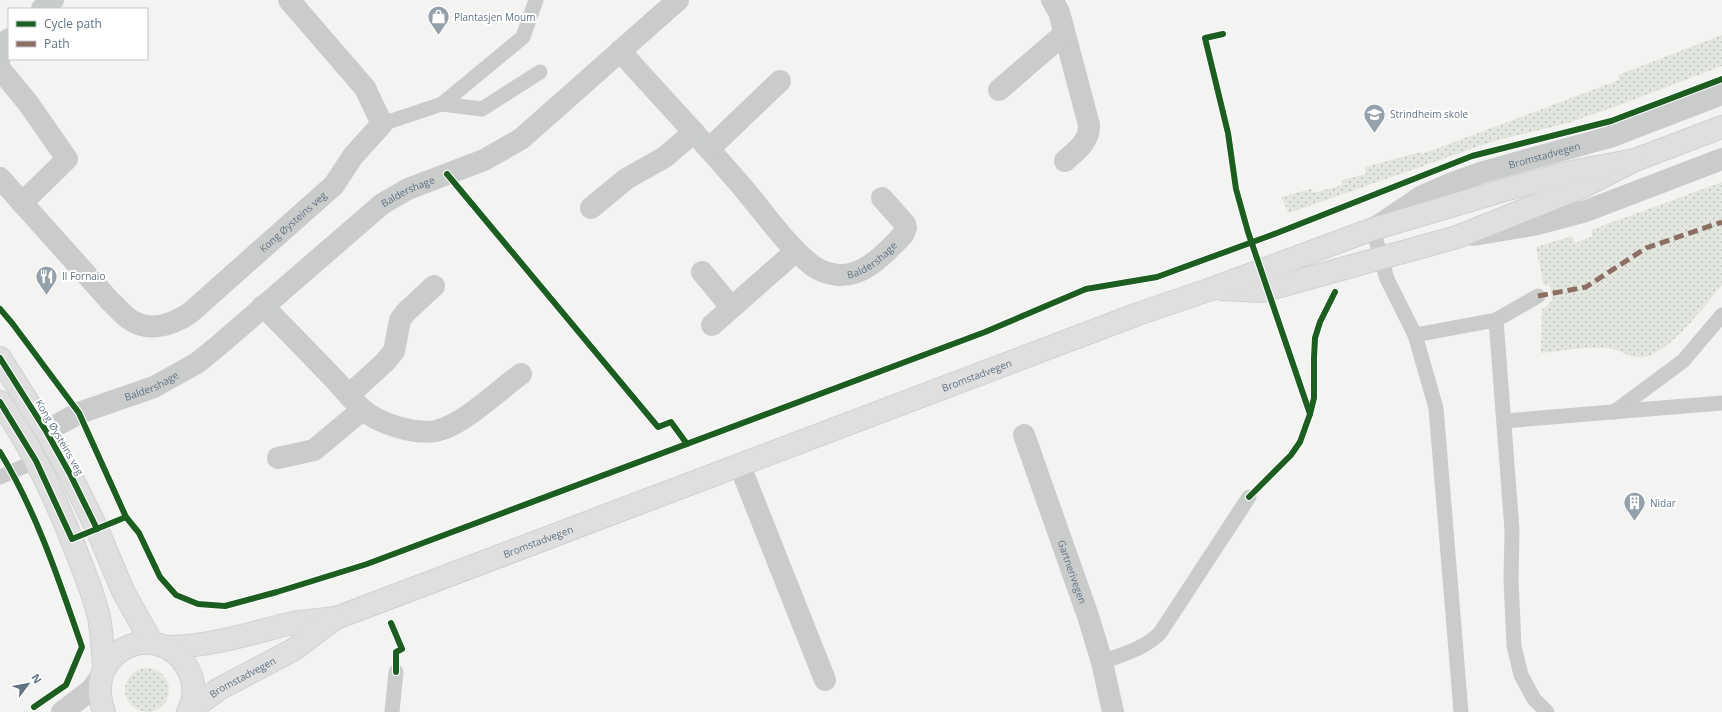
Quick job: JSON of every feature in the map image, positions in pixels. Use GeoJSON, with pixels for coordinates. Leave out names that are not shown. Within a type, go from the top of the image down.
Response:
{"type":"FeatureCollection","features":[{"type":"Feature","properties":{"kind":"main road","name":"Bromstadvegen"},"geometry":{"type":"LineString","coordinates":[[1214,288],[1262,291],[1457,237],[1582,188],[1635,160],[1722,127]]}},
{"type":"Feature","properties":{"kind":"main road","name":"Bromstadvegen"},"geometry":{"type":"LineString","coordinates":[[102,673],[113,656],[124,648],[138,643],[185,647],[248,636],[285,625],[336,618],[1131,317],[1373,229],[1571,172],[1635,160]]}},
{"type":"Feature","properties":{"kind":"main road","name":"Kong Øysteins veg"},"geometry":{"type":"LineString","coordinates":[[0,358],[46,431],[70,474],[97,529],[123,591],[159,645]]}},
{"type":"Feature","properties":{"kind":"main road"},"geometry":{"type":"LineString","coordinates":[[0,402],[36,461],[69,532],[92,591],[102,637],[102,673],[98,690],[104,712]]}},
{"type":"Feature","properties":{"kind":"main road","name":"Bromstadvegen"},"geometry":{"type":"LineString","coordinates":[[189,711],[220,689],[292,650],[336,618]]}},
{"type":"Feature","properties":{"kind":"main road"},"geometry":{"type":"LineString","coordinates":[[159,645],[178,655],[188,667],[193,681],[193,696],[189,711]]}},
{"type":"Feature","properties":{"kind":"street"},"geometry":{"type":"LineString","coordinates":[[43,8],[52,0]]}},
{"type":"Feature","properties":{"kind":"street"},"geometry":{"type":"LineString","coordinates":[[289,0],[365,88],[382,124]]}},
{"type":"Feature","properties":{"kind":"street","name":"Baldershage"},"geometry":{"type":"LineString","coordinates":[[46,431],[79,413],[154,387],[197,363],[382,204],[408,189],[484,160],[521,139],[678,0]]}},
{"type":"Feature","properties":{"kind":"street"},"geometry":{"type":"LineString","coordinates":[[1052,0],[1059,12],[1090,133],[1081,147],[1066,161]]}},
{"type":"Feature","properties":{"kind":"street"},"geometry":{"type":"LineString","coordinates":[[999,90],[1064,34]]}},
{"type":"Feature","properties":{"kind":"street"},"geometry":{"type":"LineString","coordinates":[[0,58],[2,45],[8,40]]}},
{"type":"Feature","properties":{"kind":"street","name":"Baldershage"},"geometry":{"type":"LineString","coordinates":[[620,51],[709,149],[796,251],[814,267],[828,274],[840,275],[855,273],[870,266],[903,235],[906,228],[905,224],[882,198]]}},
{"type":"Feature","properties":{"kind":"street"},"geometry":{"type":"LineString","coordinates":[[0,69],[28,103],[67,159],[22,203]]}},
{"type":"Feature","properties":{"kind":"street"},"geometry":{"type":"LineString","coordinates":[[709,149],[780,81]]}},
{"type":"Feature","properties":{"kind":"street","name":"Bromstadvegen"},"geometry":{"type":"LineString","coordinates":[[1373,229],[1422,196],[1452,183],[1483,172],[1610,137],[1722,94]]}},
{"type":"Feature","properties":{"kind":"street","name":"Kong Øysteins veg"},"geometry":{"type":"LineString","coordinates":[[0,178],[111,302],[130,320],[143,325],[155,327],[167,325],[177,321],[190,312],[334,185],[353,156],[382,124]]}},
{"type":"Feature","properties":{"kind":"street"},"geometry":{"type":"LineString","coordinates":[[591,208],[626,179],[665,158],[694,132]]}},
{"type":"Feature","properties":{"kind":"street","name":"Bromstadvegen"},"geometry":{"type":"LineString","coordinates":[[1457,237],[1533,225],[1586,211],[1722,159]]}},
{"type":"Feature","properties":{"kind":"street"},"geometry":{"type":"LineString","coordinates":[[712,325],[796,251]]}},
{"type":"Feature","properties":{"kind":"street"},"geometry":{"type":"LineString","coordinates":[[702,272],[731,307]]}},
{"type":"Feature","properties":{"kind":"street"},"geometry":{"type":"LineString","coordinates":[[278,458],[314,450],[356,402],[394,351],[400,320],[406,312],[434,286]]}},
{"type":"Feature","properties":{"kind":"street"},"geometry":{"type":"LineString","coordinates":[[263,306],[356,402],[384,422],[402,428],[419,431],[435,431],[452,425],[468,415],[521,374]]}},
{"type":"Feature","properties":{"kind":"street","name":"Gartnerivegen"},"geometry":{"type":"LineString","coordinates":[[1024,435],[1088,616],[1102,662],[1113,712]]}},
{"type":"Feature","properties":{"kind":"street"},"geometry":{"type":"LineString","coordinates":[[740,466],[825,680]]}},
{"type":"Feature","properties":{"kind":"street"},"geometry":{"type":"LineString","coordinates":[[62,712],[91,690],[102,673]]}},
{"type":"Feature","properties":{"kind":"lane"},"geometry":{"type":"LineString","coordinates":[[382,124],[442,104],[523,37],[536,0]]}},
{"type":"Feature","properties":{"kind":"lane"},"geometry":{"type":"LineString","coordinates":[[442,104],[482,109],[540,72]]}},
{"type":"Feature","properties":{"kind":"lane"},"geometry":{"type":"LineString","coordinates":[[1373,229],[1387,279],[1415,335],[1436,408],[1461,712]]}},
{"type":"Feature","properties":{"kind":"lane"},"geometry":{"type":"LineString","coordinates":[[1415,335],[1496,320],[1538,296]]}},
{"type":"Feature","properties":{"kind":"lane"},"geometry":{"type":"LineString","coordinates":[[1614,412],[1683,362],[1722,315]]}},
{"type":"Feature","properties":{"kind":"lane"},"geometry":{"type":"LineString","coordinates":[[1496,320],[1512,530],[1511,580],[1514,646],[1521,676],[1534,699],[1547,712]]}},
{"type":"Feature","properties":{"kind":"lane"},"geometry":{"type":"LineString","coordinates":[[1504,421],[1722,404]]}},
{"type":"Feature","properties":{"kind":"lane"},"geometry":{"type":"LineString","coordinates":[[0,477],[36,461]]}},
{"type":"Feature","properties":{"kind":"lane"},"geometry":{"type":"LineString","coordinates":[[1102,662],[1141,648],[1152,641],[1160,633],[1249,497]]}},
{"type":"Feature","properties":{"kind":"lane"},"geometry":{"type":"LineString","coordinates":[[392,712],[396,672]]}},
{"type":"Feature","properties":{"kind":"shaded area"},"geometry":{"type":"Polygon","coordinates":[[[1722,35],[1722,66],[1614,107],[1568,123],[1494,141],[1289,213],[1281,197],[1311,189],[1313,193],[1343,185],[1342,180],[1366,174],[1365,167],[1421,152],[1422,154],[1619,80],[1618,75],[1722,35]]]}},
{"type":"Feature","properties":{"kind":"shaded area"},"geometry":{"type":"Polygon","coordinates":[[[1722,182],[1722,285],[1697,316],[1676,338],[1654,354],[1644,357],[1635,357],[1616,350],[1604,348],[1586,348],[1541,353],[1542,308],[1545,308],[1552,300],[1550,285],[1544,286],[1536,247],[1572,236],[1575,243],[1593,236],[1591,230],[1722,182]]]}},
{"type":"Feature","properties":{"kind":"shaded area"},"geometry":{"type":"Polygon","coordinates":[[[143,668],[151,668],[163,674],[169,686],[169,694],[163,706],[151,712],[143,712],[131,706],[125,694],[125,686],[131,674],[143,668]]]}},
{"type":"Feature","properties":{"kind":"marked path"},"geometry":{"type":"LineString","coordinates":[[1538,296],[1586,287],[1646,248],[1722,222]]}},
{"type":"Feature","properties":{"kind":"cycle path"},"geometry":{"type":"LineString","coordinates":[[1223,34],[1205,38],[1228,133],[1236,189],[1248,232],[1310,414],[1300,442],[1291,455],[1249,497]]}},
{"type":"Feature","properties":{"kind":"cycle path"},"geometry":{"type":"LineString","coordinates":[[0,309],[79,413],[126,517],[139,533],[160,577],[176,595],[198,604],[225,606],[277,592],[367,564],[985,332],[1086,289],[1157,277],[1277,233],[1472,156],[1611,121],[1722,79]]}},
{"type":"Feature","properties":{"kind":"cycle path"},"geometry":{"type":"LineString","coordinates":[[447,174],[658,427],[671,422],[687,444]]}},
{"type":"Feature","properties":{"kind":"cycle path"},"geometry":{"type":"LineString","coordinates":[[1310,414],[1314,398],[1315,338],[1320,322],[1335,292]]}},
{"type":"Feature","properties":{"kind":"cycle path"},"geometry":{"type":"LineString","coordinates":[[0,358],[46,431],[70,474],[97,529]]}},
{"type":"Feature","properties":{"kind":"cycle path"},"geometry":{"type":"LineString","coordinates":[[0,402],[36,461],[72,539],[126,517]]}},
{"type":"Feature","properties":{"kind":"cycle path"},"geometry":{"type":"LineString","coordinates":[[0,452],[36,523],[56,572],[82,647],[66,685],[34,707]]}},
{"type":"Feature","properties":{"kind":"cycle path"},"geometry":{"type":"LineString","coordinates":[[391,623],[402,649],[396,652],[396,672]]}},
{"type":"Feature","properties":{"kind":"place","name":"Plantasjen Moum"},"geometry":{"type":"Point","coordinates":[438,36]}},
{"type":"Feature","properties":{"kind":"place","name":"Strindheim skole"},"geometry":{"type":"Point","coordinates":[1375,134]}},
{"type":"Feature","properties":{"kind":"place","name":"Il Fornaio"},"geometry":{"type":"Point","coordinates":[47,296]}},
{"type":"Feature","properties":{"kind":"place","name":"Nidar"},"geometry":{"type":"Point","coordinates":[1634,522]}}]}
